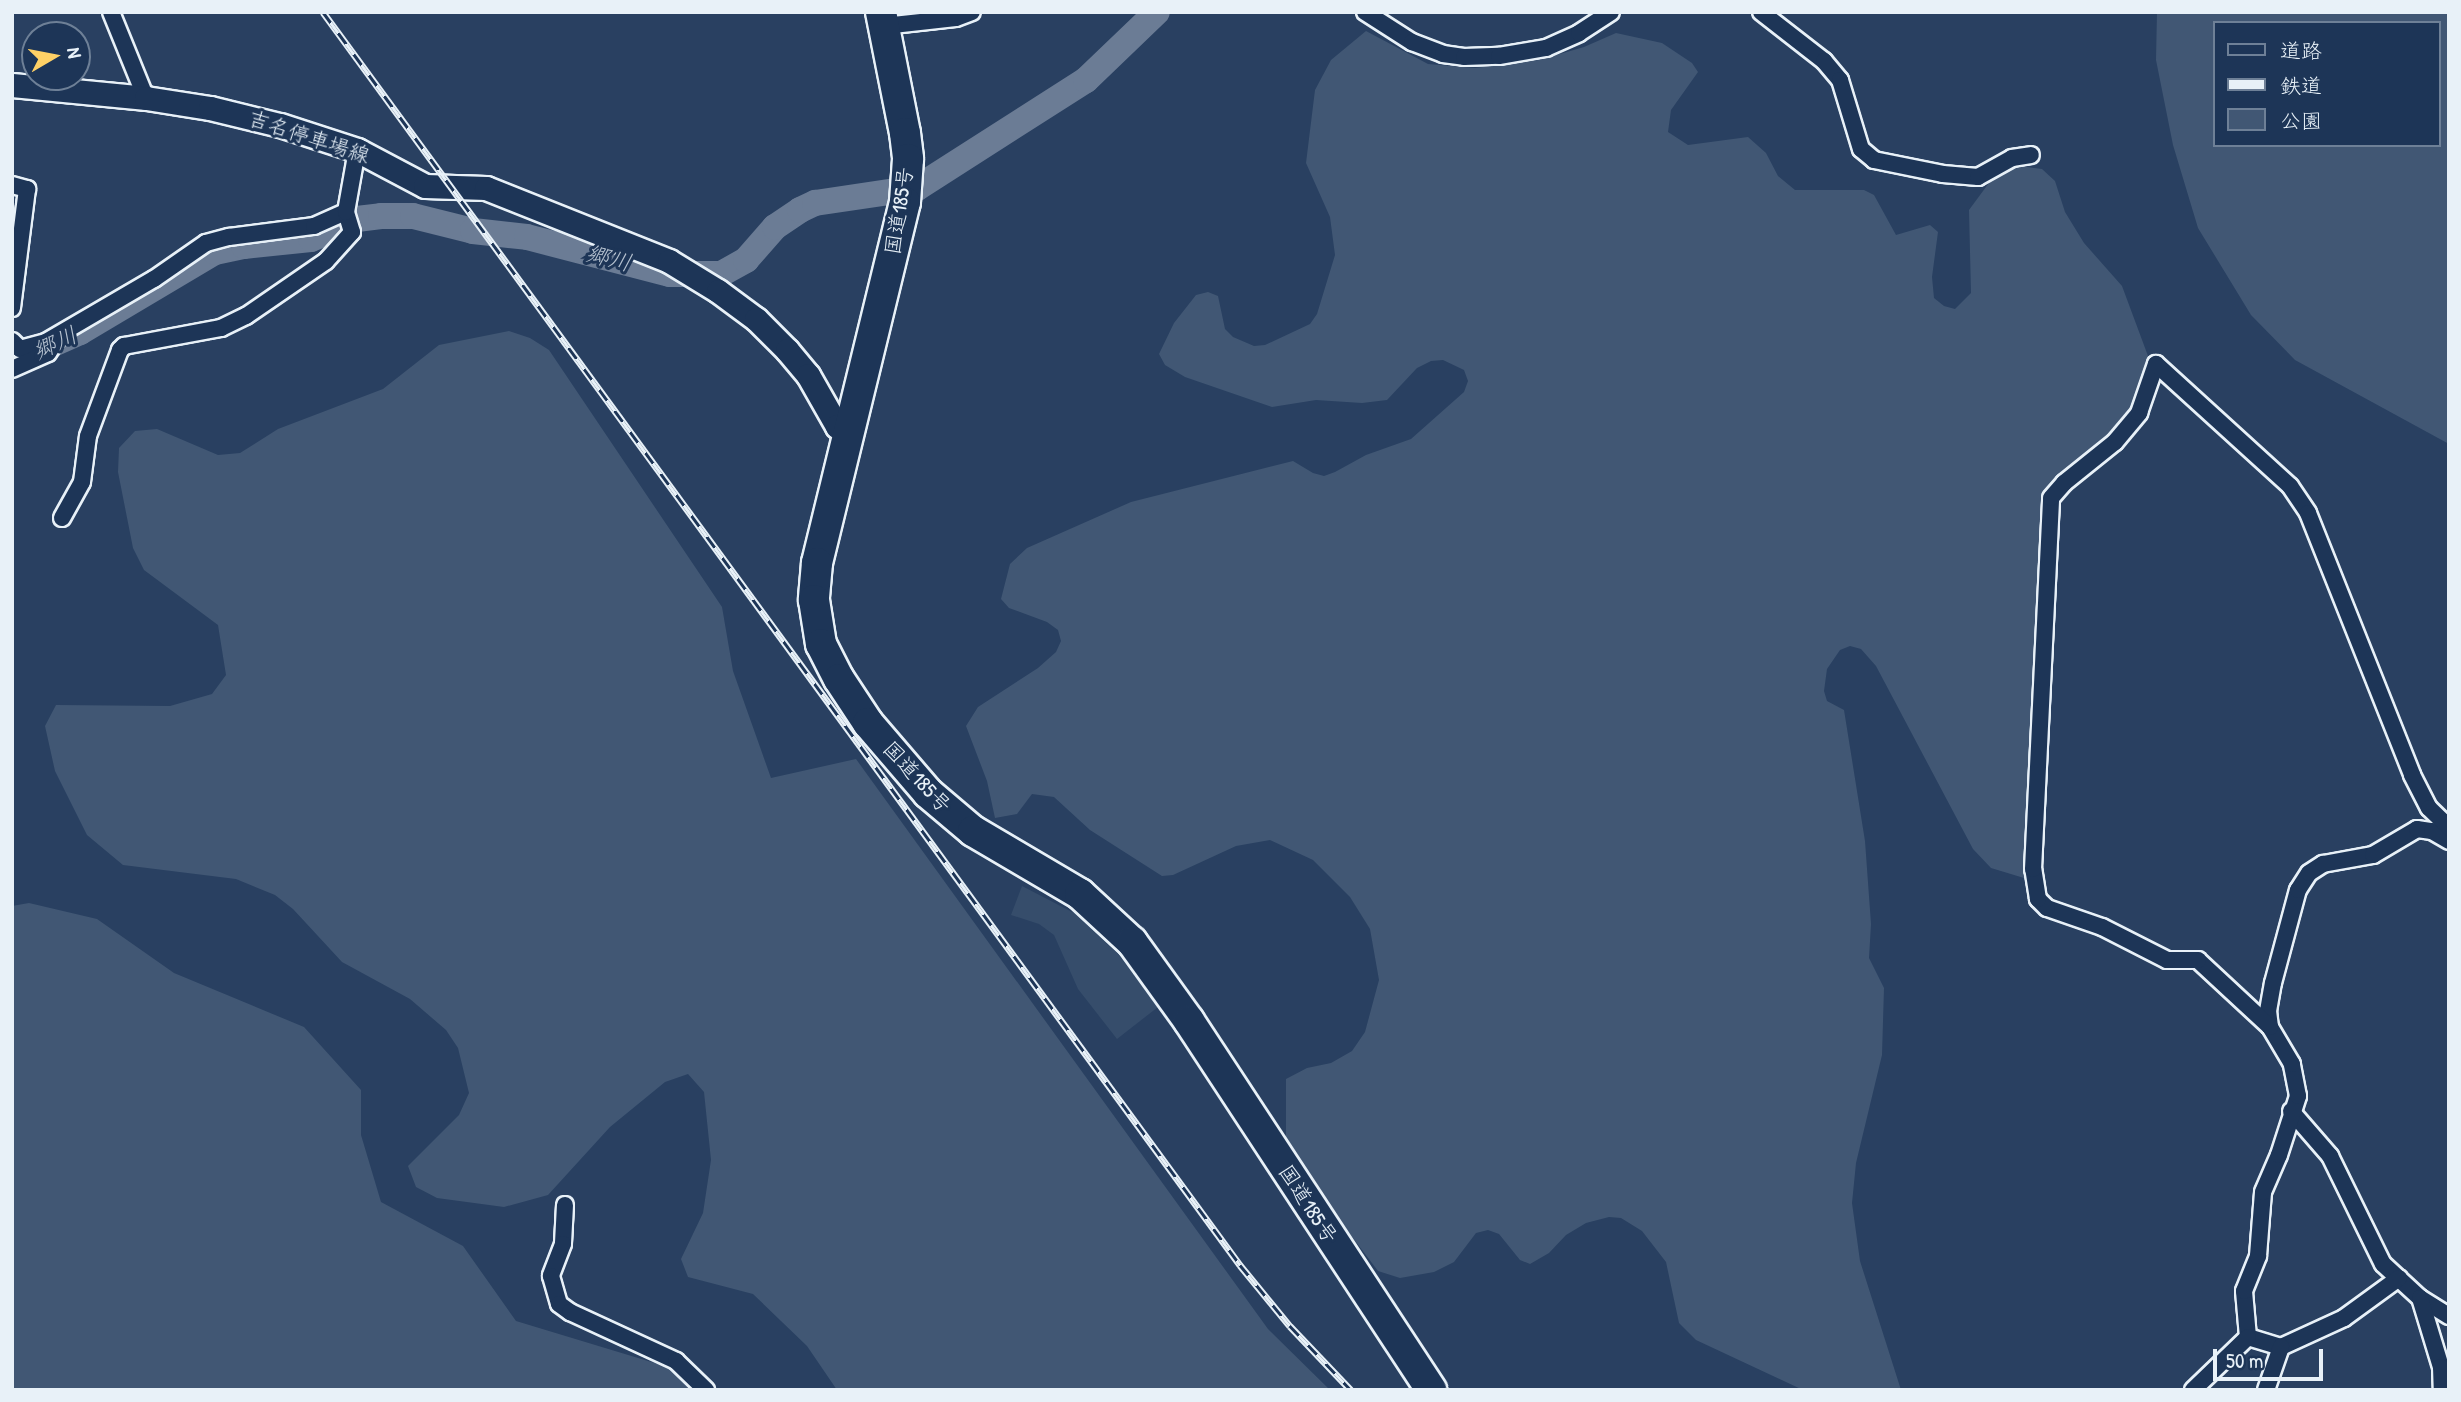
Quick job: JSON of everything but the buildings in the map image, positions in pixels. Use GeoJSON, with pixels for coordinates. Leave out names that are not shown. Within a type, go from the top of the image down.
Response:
{"type":"FeatureCollection","features":[{"type":"Feature","properties":{"kind":"highway","name":"国道185号"},"geometry":{"type":"LineString","coordinates":[[883,19],[905,133],[905,202],[814,586],[821,644],[839,679],[869,723],[928,793],[973,831],[1080,894],[1132,942],[1189,1021],[1431,1390]]}},
{"type":"Feature","properties":{"kind":"main road","name":"吉名停車場線"},"geometry":{"type":"LineString","coordinates":[[12,85],[146,98],[221,110],[357,150],[425,186],[486,188],[699,277],[755,319],[787,350],[808,375],[836,426],[848,435]]}},
{"type":"Feature","properties":{"kind":"street"},"geometry":{"type":"LineString","coordinates":[[111,12],[146,98]]}},
{"type":"Feature","properties":{"kind":"street"},"geometry":{"type":"LineString","coordinates":[[883,19],[956,18],[972,12]]}},
{"type":"Feature","properties":{"kind":"street"},"geometry":{"type":"LineString","coordinates":[[1365,12],[1412,41],[1443,54],[1464,57],[1499,56],[1546,48],[1579,33],[1611,12]]}},
{"type":"Feature","properties":{"kind":"street"},"geometry":{"type":"LineString","coordinates":[[1762,12],[1824,61],[1840,80],[1861,149],[1874,160],[1943,174],[1978,177],[2012,158],[2031,155]]}},
{"type":"Feature","properties":{"kind":"street"},"geometry":{"type":"LineString","coordinates":[[62,518],[82,482],[88,436],[120,350],[124,346],[178,334],[221,328],[246,316],[326,261],[352,232],[348,218],[357,150]]}},
{"type":"Feature","properties":{"kind":"street"},"geometry":{"type":"LineString","coordinates":[[12,185],[27,189],[23,243],[12,308]]}},
{"type":"Feature","properties":{"kind":"street"},"geometry":{"type":"LineString","coordinates":[[12,369],[206,243],[348,218]]}},
{"type":"Feature","properties":{"kind":"street"},"geometry":{"type":"LineString","coordinates":[[12,341],[20,349],[58,340]]}},
{"type":"Feature","properties":{"kind":"street"},"geometry":{"type":"LineString","coordinates":[[2248,1337],[2244,1291],[2258,1255],[2263,1192],[2279,1155],[2298,1096],[2292,1065],[2270,1027],[2198,960],[2167,960],[2102,927],[2047,908],[2038,899],[2033,869],[2051,498],[2064,483],[2115,442],[2139,413],[2156,364],[2290,486],[2308,513],[2412,775],[2429,808],[2449,827]]}},
{"type":"Feature","properties":{"kind":"street"},"geometry":{"type":"LineString","coordinates":[[2270,1027],[2268,1011],[2273,983],[2298,890],[2309,873],[2323,864],[2372,855],[2417,830],[2432,831],[2449,841]]}},
{"type":"Feature","properties":{"kind":"street"},"geometry":{"type":"LineString","coordinates":[[2291,1111],[2330,1156],[2384,1264],[2420,1298],[2449,1316]]}},
{"type":"Feature","properties":{"kind":"street"},"geometry":{"type":"LineString","coordinates":[[565,1205],[563,1244],[551,1276],[559,1304],[570,1312],[676,1361],[706,1390]]}},
{"type":"Feature","properties":{"kind":"street"},"geometry":{"type":"LineString","coordinates":[[2248,1337],[2281,1347],[2344,1318],[2399,1278]]}},
{"type":"Feature","properties":{"kind":"street"},"geometry":{"type":"LineString","coordinates":[[2420,1298],[2441,1367],[2442,1390]]}},
{"type":"Feature","properties":{"kind":"street"},"geometry":{"type":"LineString","coordinates":[[2193,1390],[2248,1337]]}},
{"type":"Feature","properties":{"kind":"street"},"geometry":{"type":"LineString","coordinates":[[2266,1390],[2281,1347]]}},
{"type":"Feature","properties":{"kind":"shaded area"},"geometry":{"type":"Polygon","coordinates":[[[1022,886],[1074,913],[1118,954],[1158,1007],[1117,1039],[1078,989],[1054,935],[1039,924],[1011,915],[1022,886]]]}},
{"type":"Feature","properties":{"kind":"green space"},"geometry":{"type":"Polygon","coordinates":[[[2157,12],[2449,12],[2449,444],[2295,360],[2251,315],[2198,228],[2173,145],[2156,60],[2157,12]]]}},
{"type":"Feature","properties":{"kind":"green space"},"geometry":{"type":"Polygon","coordinates":[[[1366,31],[1428,64],[1475,68],[1539,60],[1584,47],[1616,33],[1662,43],[1692,63],[1698,72],[1671,110],[1668,132],[1688,145],[1748,137],[1766,153],[1778,176],[1795,190],[1864,190],[1874,195],[1896,235],[1930,225],[1938,232],[1932,277],[1934,298],[1944,306],[1955,309],[1971,293],[1969,210],[1997,172],[2020,166],[2042,169],[2055,181],[2065,212],[2084,243],[2122,286],[2151,364],[2132,417],[2043,520],[2024,878],[1991,868],[1973,849],[1876,666],[1861,649],[1850,646],[1840,650],[1827,669],[1824,691],[1827,701],[1844,710],[1865,841],[1871,924],[1869,958],[1884,988],[1882,1055],[1856,1163],[1852,1203],[1860,1261],[1901,1390],[1803,1390],[1696,1340],[1679,1323],[1666,1262],[1642,1231],[1621,1218],[1609,1217],[1586,1223],[1566,1235],[1549,1253],[1530,1264],[1520,1260],[1499,1234],[1488,1230],[1476,1233],[1454,1262],[1434,1272],[1400,1278],[1378,1271],[1290,1155],[1286,1143],[1286,1079],[1307,1068],[1331,1063],[1352,1051],[1365,1032],[1379,980],[1370,929],[1350,897],[1313,860],[1270,840],[1236,846],[1173,875],[1162,876],[1090,830],[1054,797],[1032,794],[1017,814],[995,818],[987,781],[966,726],[978,707],[1038,668],[1056,652],[1061,641],[1058,630],[1047,622],[1009,608],[1001,599],[1010,564],[1027,548],[1131,502],[1293,461],[1324,476],[1366,455],[1411,439],[1464,392],[1468,381],[1464,370],[1443,360],[1431,361],[1417,368],[1387,400],[1362,403],[1316,400],[1272,407],[1185,377],[1165,365],[1159,354],[1174,323],[1196,295],[1208,292],[1218,296],[1225,329],[1233,337],[1254,346],[1265,345],[1310,324],[1317,314],[1335,255],[1330,217],[1306,163],[1315,90],[1331,60],[1366,31]]]}},
{"type":"Feature","properties":{"kind":"green space"},"geometry":{"type":"Polygon","coordinates":[[[509,331],[530,338],[549,350],[722,607],[733,671],[771,778],[856,759],[1268,1329],[1330,1390],[837,1390],[807,1346],[753,1294],[688,1277],[681,1259],[703,1213],[711,1160],[704,1092],[688,1074],[665,1082],[610,1127],[548,1195],[504,1207],[437,1198],[416,1187],[408,1166],[459,1115],[469,1093],[458,1048],[446,1030],[410,999],[342,962],[293,909],[275,895],[236,879],[123,865],[87,835],[55,771],[45,726],[56,705],[170,706],[212,694],[226,675],[218,625],[144,570],[133,548],[118,472],[119,448],[135,431],[157,429],[218,455],[240,453],[278,429],[383,389],[439,345],[509,331]]]}},
{"type":"Feature","properties":{"kind":"green space"},"geometry":{"type":"Polygon","coordinates":[[[29,903],[97,919],[174,973],[304,1027],[361,1090],[361,1135],[381,1202],[463,1246],[516,1321],[681,1371],[699,1390],[12,1390],[12,906],[29,903]]]}},
{"type":"Feature","properties":{"kind":"waterway","name":"郷川"},"geometry":{"type":"LineString","coordinates":[[42,349],[80,332],[215,252],[311,239],[357,219],[381,216],[413,216],[473,231],[527,237],[670,274],[721,274],[746,260],[775,227],[815,203],[917,188],[1086,80],[1157,12]]}},
{"type":"Feature","properties":{"kind":"railway"},"geometry":{"type":"LineString","coordinates":[[323,12],[1240,1265],[1290,1326],[1351,1390]]}}]}
